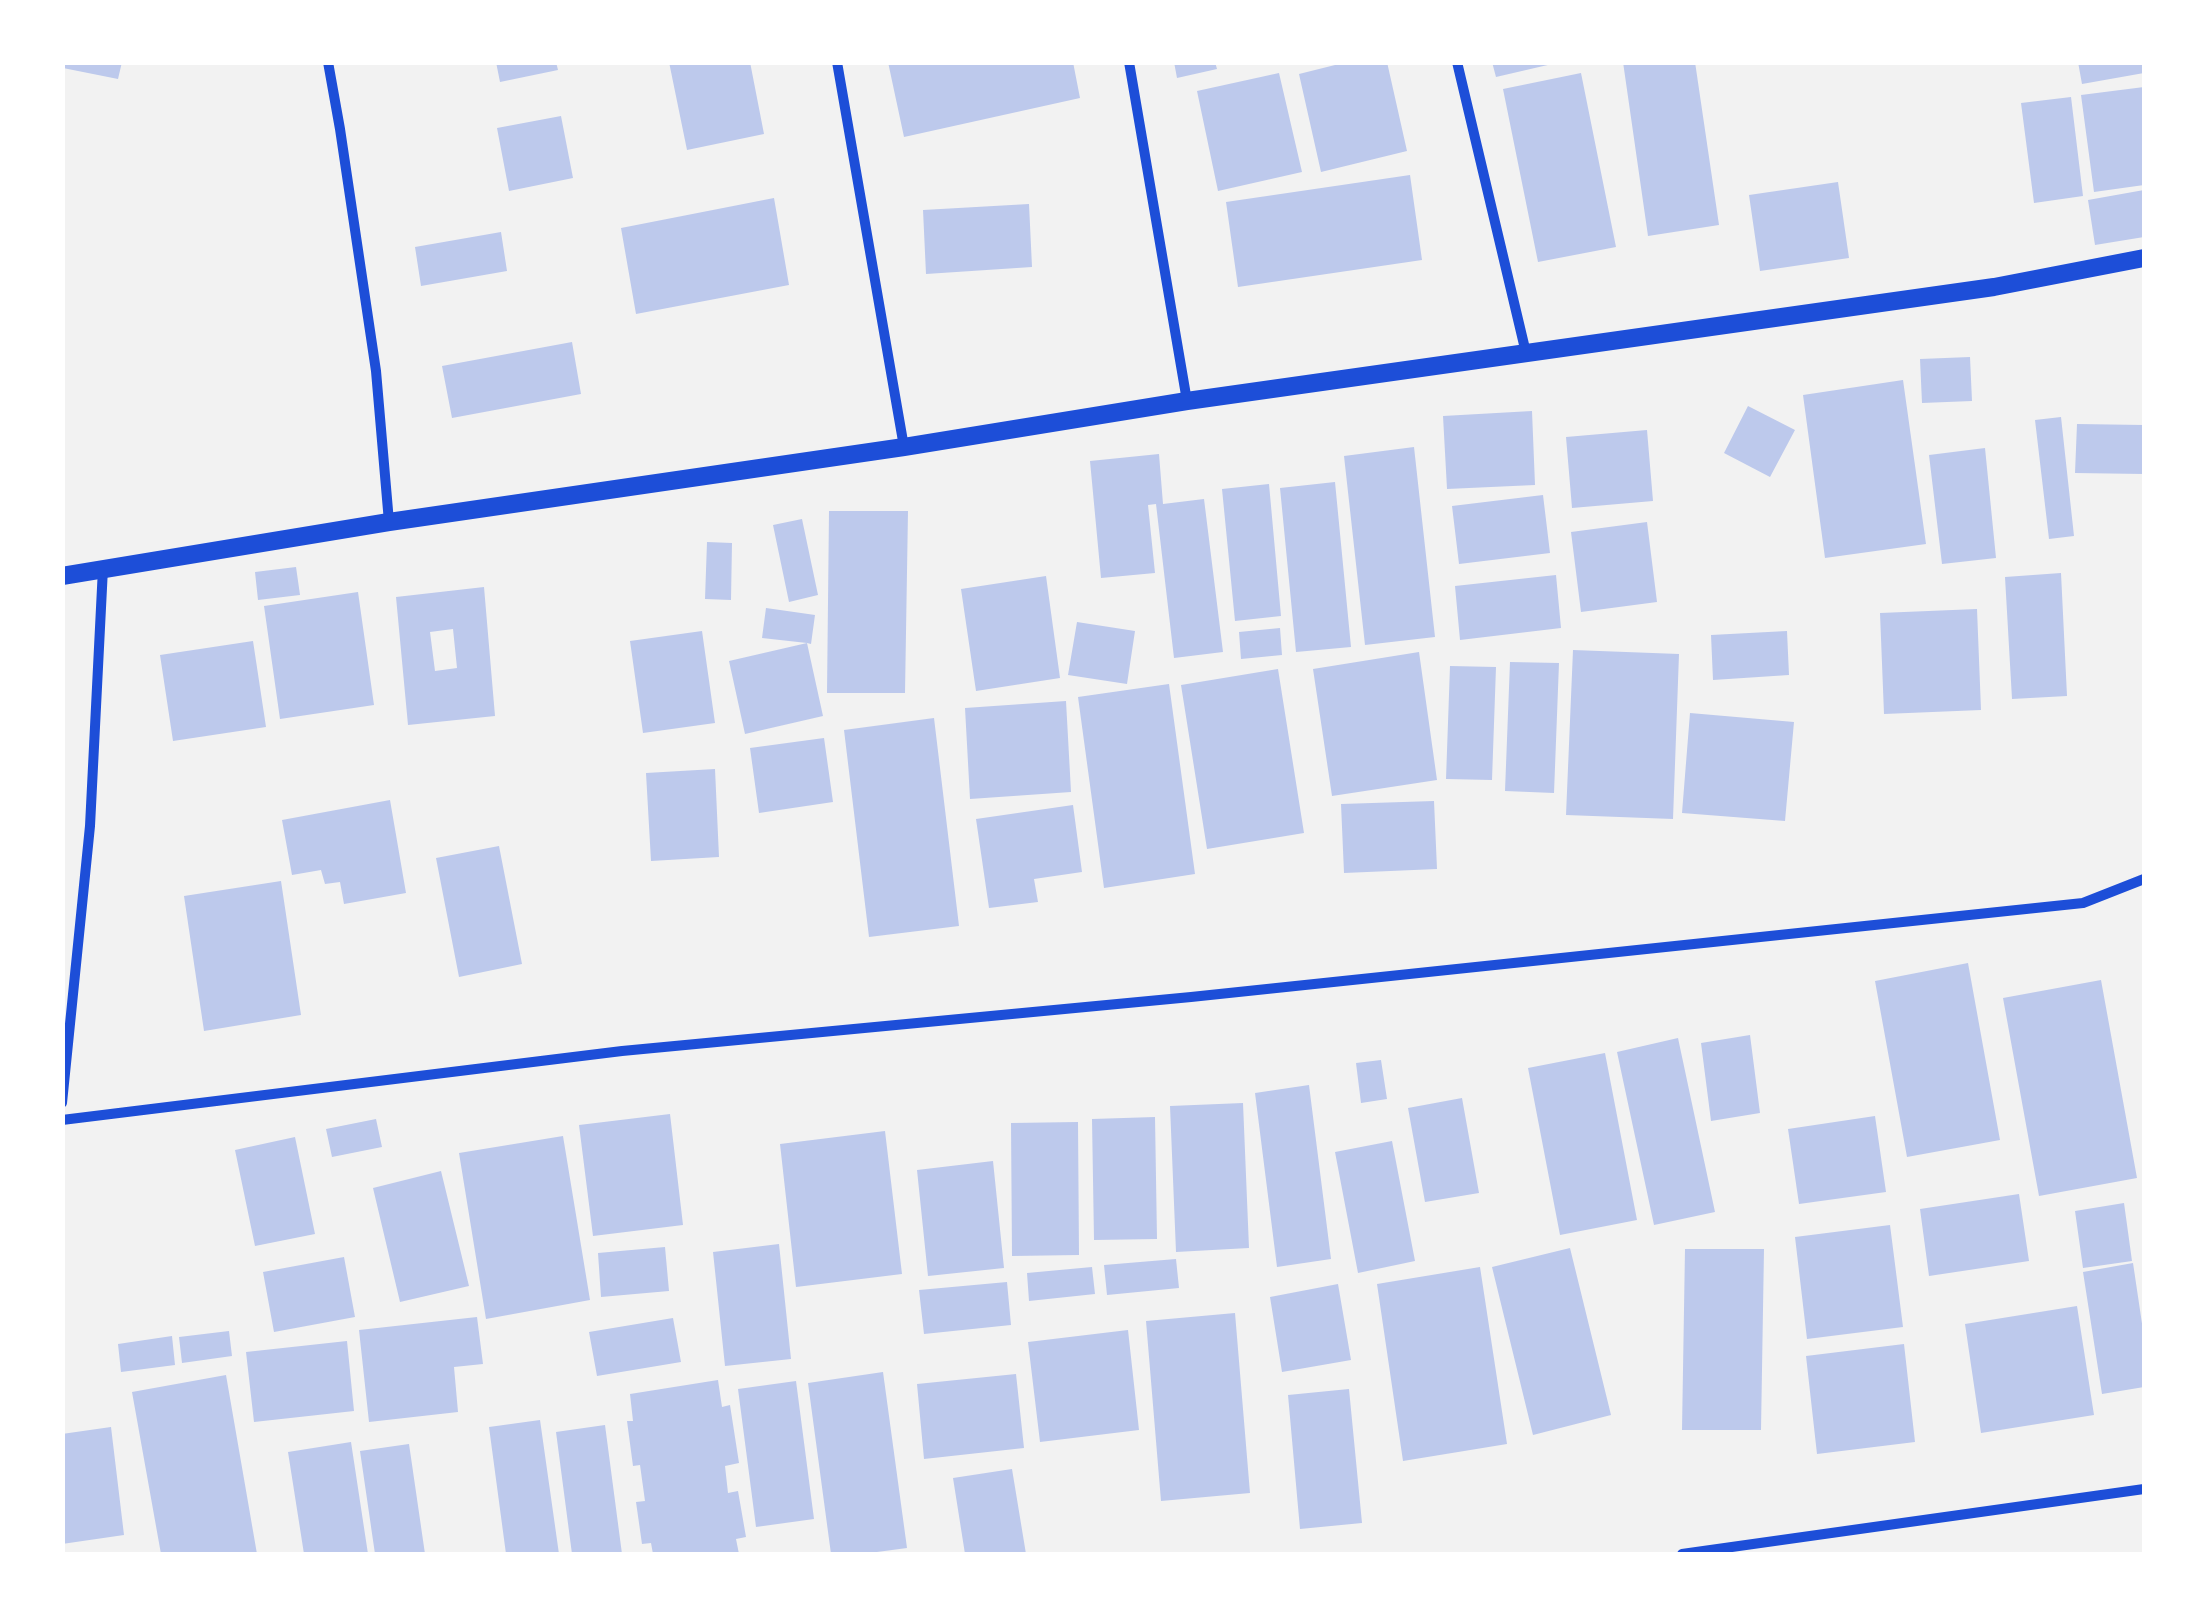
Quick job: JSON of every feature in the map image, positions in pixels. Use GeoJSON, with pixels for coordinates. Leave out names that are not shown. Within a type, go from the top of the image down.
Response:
{"type":"FeatureCollection","features":[{"type":"Feature","properties":{"kind":"street"},"geometry":{"type":"LineString","coordinates":[[328,62],[376,371],[389,522]]}},
{"type":"Feature","properties":{"kind":"street"},"geometry":{"type":"LineString","coordinates":[[837,62],[904,447]]}},
{"type":"Feature","properties":{"kind":"street"},"geometry":{"type":"LineString","coordinates":[[1129,62],[1186,401]]}},
{"type":"Feature","properties":{"kind":"street"},"geometry":{"type":"LineString","coordinates":[[1456,62],[1526,354]]}},
{"type":"Feature","properties":{"kind":"street"},"geometry":{"type":"LineString","coordinates":[[62,576],[389,522],[904,447],[1186,401],[1994,288],[2144,258]]}},
{"type":"Feature","properties":{"kind":"street"},"geometry":{"type":"LineString","coordinates":[[62,1103],[90,826],[103,568]]}},
{"type":"Feature","properties":{"kind":"street"},"geometry":{"type":"LineString","coordinates":[[62,1120],[622,1051],[1192,998],[2082,903],[2144,879]]}},
{"type":"Feature","properties":{"kind":"street"},"geometry":{"type":"LineString","coordinates":[[1682,1554],[2144,1489]]}},
{"type":"Feature","properties":{"kind":"building"},"geometry":{"type":"Polygon","coordinates":[[[64,62],[122,62],[118,79],[63,68],[64,62]]]}},
{"type":"Feature","properties":{"kind":"building"},"geometry":{"type":"Polygon","coordinates":[[[496,62],[556,62],[558,70],[500,82],[496,62]]]}},
{"type":"Feature","properties":{"kind":"building"},"geometry":{"type":"Polygon","coordinates":[[[669,62],[750,62],[764,134],[687,150],[669,62]]]}},
{"type":"Feature","properties":{"kind":"building"},"geometry":{"type":"Polygon","coordinates":[[[888,62],[1073,62],[1080,98],[904,137],[888,62]]]}},
{"type":"Feature","properties":{"kind":"building"},"geometry":{"type":"Polygon","coordinates":[[[1174,62],[1215,62],[1217,69],[1177,78],[1174,62]]]}},
{"type":"Feature","properties":{"kind":"building"},"geometry":{"type":"Polygon","coordinates":[[[1347,62],[1387,62],[1407,151],[1321,172],[1299,74],[1347,62]]]}},
{"type":"Feature","properties":{"kind":"building"},"geometry":{"type":"Polygon","coordinates":[[[1492,62],[1552,62],[1552,64],[1496,77],[1492,62]]]}},
{"type":"Feature","properties":{"kind":"building"},"geometry":{"type":"Polygon","coordinates":[[[1623,62],[1695,62],[1719,225],[1648,236],[1623,62]]]}},
{"type":"Feature","properties":{"kind":"building"},"geometry":{"type":"Polygon","coordinates":[[[2078,62],[2144,62],[2144,73],[2082,84],[2078,62]]]}},
{"type":"Feature","properties":{"kind":"building"},"geometry":{"type":"Polygon","coordinates":[[[1279,73],[1302,172],[1218,191],[1197,91],[1279,73]]]}},
{"type":"Feature","properties":{"kind":"building"},"geometry":{"type":"Polygon","coordinates":[[[1581,73],[1616,247],[1538,262],[1503,89],[1581,73]]]}},
{"type":"Feature","properties":{"kind":"building"},"geometry":{"type":"Polygon","coordinates":[[[2144,87],[2144,185],[2094,192],[2081,95],[2144,87]]]}},
{"type":"Feature","properties":{"kind":"building"},"geometry":{"type":"Polygon","coordinates":[[[2071,97],[2083,196],[2034,203],[2021,103],[2071,97]]]}},
{"type":"Feature","properties":{"kind":"building"},"geometry":{"type":"Polygon","coordinates":[[[561,116],[573,178],[509,191],[497,128],[561,116]]]}},
{"type":"Feature","properties":{"kind":"building"},"geometry":{"type":"Polygon","coordinates":[[[1410,175],[1422,260],[1238,287],[1226,202],[1410,175]]]}},
{"type":"Feature","properties":{"kind":"building"},"geometry":{"type":"Polygon","coordinates":[[[1838,182],[1849,258],[1760,271],[1749,195],[1838,182]]]}},
{"type":"Feature","properties":{"kind":"building"},"geometry":{"type":"Polygon","coordinates":[[[2144,190],[2144,237],[2095,245],[2088,200],[2144,190]]]}},
{"type":"Feature","properties":{"kind":"building"},"geometry":{"type":"Polygon","coordinates":[[[774,198],[789,285],[636,314],[621,228],[774,198]]]}},
{"type":"Feature","properties":{"kind":"building"},"geometry":{"type":"Polygon","coordinates":[[[1029,204],[1032,267],[926,274],[923,210],[1029,204]]]}},
{"type":"Feature","properties":{"kind":"building"},"geometry":{"type":"Polygon","coordinates":[[[501,232],[507,271],[421,286],[415,247],[501,232]]]}},
{"type":"Feature","properties":{"kind":"building"},"geometry":{"type":"Polygon","coordinates":[[[572,342],[581,394],[452,418],[442,366],[572,342]]]}},
{"type":"Feature","properties":{"kind":"building"},"geometry":{"type":"Polygon","coordinates":[[[1970,357],[1972,401],[1922,403],[1920,359],[1970,357]]]}},
{"type":"Feature","properties":{"kind":"building"},"geometry":{"type":"Polygon","coordinates":[[[1903,380],[1926,544],[1825,558],[1803,395],[1903,380]]]}},
{"type":"Feature","properties":{"kind":"building"},"geometry":{"type":"Polygon","coordinates":[[[1748,406],[1795,430],[1770,477],[1724,453],[1748,406]]]}},
{"type":"Feature","properties":{"kind":"building"},"geometry":{"type":"Polygon","coordinates":[[[1532,411],[1535,485],[1447,489],[1443,416],[1532,411]]]}},
{"type":"Feature","properties":{"kind":"building"},"geometry":{"type":"Polygon","coordinates":[[[2061,417],[2074,536],[2049,539],[2035,420],[2061,417]]]}},
{"type":"Feature","properties":{"kind":"building"},"geometry":{"type":"Polygon","coordinates":[[[2077,424],[2144,425],[2144,474],[2075,473],[2077,424]]]}},
{"type":"Feature","properties":{"kind":"building"},"geometry":{"type":"Polygon","coordinates":[[[1647,430],[1653,501],[1572,508],[1566,437],[1647,430]]]}},
{"type":"Feature","properties":{"kind":"building"},"geometry":{"type":"Polygon","coordinates":[[[1414,447],[1435,637],[1365,645],[1344,456],[1414,447]]]}},
{"type":"Feature","properties":{"kind":"building"},"geometry":{"type":"Polygon","coordinates":[[[1985,448],[1996,558],[1942,564],[1929,455],[1985,448]]]}},
{"type":"Feature","properties":{"kind":"building"},"geometry":{"type":"Polygon","coordinates":[[[1159,454],[1163,504],[1204,499],[1223,652],[1174,658],[1156,504],[1148,505],[1155,573],[1101,578],[1090,461],[1159,454]]]}},
{"type":"Feature","properties":{"kind":"building"},"geometry":{"type":"Polygon","coordinates":[[[1335,482],[1351,647],[1296,652],[1280,488],[1335,482]]]}},
{"type":"Feature","properties":{"kind":"building"},"geometry":{"type":"Polygon","coordinates":[[[1269,484],[1281,616],[1235,621],[1222,489],[1269,484]]]}},
{"type":"Feature","properties":{"kind":"building"},"geometry":{"type":"Polygon","coordinates":[[[1543,495],[1550,553],[1459,564],[1452,506],[1543,495]]]}},
{"type":"Feature","properties":{"kind":"building"},"geometry":{"type":"Polygon","coordinates":[[[829,511],[908,511],[905,693],[827,693],[829,511]]]}},
{"type":"Feature","properties":{"kind":"building"},"geometry":{"type":"Polygon","coordinates":[[[802,519],[818,595],[789,602],[773,525],[802,519]]]}},
{"type":"Feature","properties":{"kind":"building"},"geometry":{"type":"Polygon","coordinates":[[[1647,522],[1657,602],[1581,612],[1571,532],[1647,522]]]}},
{"type":"Feature","properties":{"kind":"building"},"geometry":{"type":"Polygon","coordinates":[[[707,542],[732,543],[731,600],[705,599],[707,542]]]}},
{"type":"Feature","properties":{"kind":"building"},"geometry":{"type":"Polygon","coordinates":[[[296,567],[300,595],[258,600],[255,572],[296,567]]]}},
{"type":"Feature","properties":{"kind":"building"},"geometry":{"type":"Polygon","coordinates":[[[2061,573],[2067,696],[2012,699],[2005,577],[2061,573]]]}},
{"type":"Feature","properties":{"kind":"building"},"geometry":{"type":"Polygon","coordinates":[[[1556,575],[1561,628],[1460,640],[1455,586],[1556,575]]]}},
{"type":"Feature","properties":{"kind":"building"},"geometry":{"type":"Polygon","coordinates":[[[1046,576],[1060,678],[976,691],[961,589],[1046,576]]]}},
{"type":"Feature","properties":{"kind":"building"},"geometry":{"type":"Polygon","coordinates":[[[484,587],[495,716],[408,725],[396,597],[484,587]],[[453,629],[430,632],[435,671],[457,668],[453,629]]]}},
{"type":"Feature","properties":{"kind":"building"},"geometry":{"type":"Polygon","coordinates":[[[358,592],[374,705],[280,719],[264,606],[358,592]]]}},
{"type":"Feature","properties":{"kind":"building"},"geometry":{"type":"Polygon","coordinates":[[[766,608],[815,615],[811,644],[762,638],[766,608]]]}},
{"type":"Feature","properties":{"kind":"building"},"geometry":{"type":"Polygon","coordinates":[[[1977,609],[1981,710],[1884,714],[1880,613],[1977,609]]]}},
{"type":"Feature","properties":{"kind":"building"},"geometry":{"type":"Polygon","coordinates":[[[1077,622],[1135,631],[1127,684],[1068,675],[1077,622]]]}},
{"type":"Feature","properties":{"kind":"building"},"geometry":{"type":"Polygon","coordinates":[[[1280,628],[1282,655],[1241,659],[1239,632],[1280,628]]]}},
{"type":"Feature","properties":{"kind":"building"},"geometry":{"type":"Polygon","coordinates":[[[702,631],[715,723],[643,733],[630,641],[702,631]]]}},
{"type":"Feature","properties":{"kind":"building"},"geometry":{"type":"Polygon","coordinates":[[[1787,631],[1789,675],[1713,680],[1711,635],[1787,631]]]}},
{"type":"Feature","properties":{"kind":"building"},"geometry":{"type":"Polygon","coordinates":[[[253,641],[266,727],[173,741],[160,655],[253,641]]]}},
{"type":"Feature","properties":{"kind":"building"},"geometry":{"type":"Polygon","coordinates":[[[807,643],[823,716],[745,734],[729,661],[807,643]]]}},
{"type":"Feature","properties":{"kind":"building"},"geometry":{"type":"Polygon","coordinates":[[[1573,650],[1679,654],[1673,819],[1566,815],[1573,650]]]}},
{"type":"Feature","properties":{"kind":"building"},"geometry":{"type":"Polygon","coordinates":[[[1419,652],[1437,780],[1332,796],[1313,669],[1419,652]]]}},
{"type":"Feature","properties":{"kind":"building"},"geometry":{"type":"Polygon","coordinates":[[[1510,662],[1559,663],[1554,793],[1505,791],[1510,662]]]}},
{"type":"Feature","properties":{"kind":"building"},"geometry":{"type":"Polygon","coordinates":[[[1450,666],[1496,667],[1492,780],[1446,779],[1450,666]]]}},
{"type":"Feature","properties":{"kind":"building"},"geometry":{"type":"Polygon","coordinates":[[[1278,669],[1304,833],[1207,849],[1181,685],[1278,669]]]}},
{"type":"Feature","properties":{"kind":"building"},"geometry":{"type":"Polygon","coordinates":[[[1169,684],[1195,874],[1104,888],[1078,697],[1169,684]]]}},
{"type":"Feature","properties":{"kind":"building"},"geometry":{"type":"Polygon","coordinates":[[[1066,701],[1071,792],[970,799],[965,708],[1066,701]]]}},
{"type":"Feature","properties":{"kind":"building"},"geometry":{"type":"Polygon","coordinates":[[[1690,713],[1794,722],[1785,821],[1682,813],[1690,713]]]}},
{"type":"Feature","properties":{"kind":"building"},"geometry":{"type":"Polygon","coordinates":[[[934,718],[959,926],[869,937],[844,730],[934,718]]]}},
{"type":"Feature","properties":{"kind":"building"},"geometry":{"type":"Polygon","coordinates":[[[824,738],[833,802],[759,813],[750,748],[824,738]]]}},
{"type":"Feature","properties":{"kind":"building"},"geometry":{"type":"Polygon","coordinates":[[[715,769],[719,857],[651,861],[646,773],[715,769]]]}},
{"type":"Feature","properties":{"kind":"building"},"geometry":{"type":"Polygon","coordinates":[[[390,800],[406,893],[344,904],[340,882],[325,884],[321,870],[292,875],[282,820],[390,800]]]}},
{"type":"Feature","properties":{"kind":"building"},"geometry":{"type":"Polygon","coordinates":[[[1434,801],[1437,869],[1344,873],[1341,804],[1434,801]]]}},
{"type":"Feature","properties":{"kind":"building"},"geometry":{"type":"Polygon","coordinates":[[[1073,805],[1082,872],[1034,879],[1038,902],[989,908],[976,819],[1073,805]]]}},
{"type":"Feature","properties":{"kind":"building"},"geometry":{"type":"Polygon","coordinates":[[[499,846],[522,964],[459,977],[436,858],[499,846]]]}},
{"type":"Feature","properties":{"kind":"building"},"geometry":{"type":"Polygon","coordinates":[[[281,881],[301,1015],[204,1031],[184,896],[281,881]]]}},
{"type":"Feature","properties":{"kind":"building"},"geometry":{"type":"Polygon","coordinates":[[[1968,963],[2000,1140],[1907,1157],[1875,981],[1968,963]]]}},
{"type":"Feature","properties":{"kind":"building"},"geometry":{"type":"Polygon","coordinates":[[[2101,980],[2137,1178],[2039,1196],[2003,998],[2101,980]]]}},
{"type":"Feature","properties":{"kind":"building"},"geometry":{"type":"Polygon","coordinates":[[[1750,1035],[1760,1113],[1711,1121],[1701,1043],[1750,1035]]]}},
{"type":"Feature","properties":{"kind":"building"},"geometry":{"type":"Polygon","coordinates":[[[1678,1038],[1715,1212],[1654,1225],[1617,1052],[1678,1038]]]}},
{"type":"Feature","properties":{"kind":"building"},"geometry":{"type":"Polygon","coordinates":[[[1605,1053],[1637,1220],[1560,1235],[1528,1068],[1605,1053]]]}},
{"type":"Feature","properties":{"kind":"building"},"geometry":{"type":"Polygon","coordinates":[[[1381,1060],[1387,1099],[1361,1103],[1356,1063],[1381,1060]]]}},
{"type":"Feature","properties":{"kind":"building"},"geometry":{"type":"Polygon","coordinates":[[[1309,1085],[1331,1259],[1277,1267],[1255,1093],[1309,1085]]]}},
{"type":"Feature","properties":{"kind":"building"},"geometry":{"type":"Polygon","coordinates":[[[1462,1098],[1479,1193],[1425,1202],[1408,1108],[1462,1098]]]}},
{"type":"Feature","properties":{"kind":"building"},"geometry":{"type":"Polygon","coordinates":[[[1243,1103],[1249,1248],[1176,1252],[1170,1106],[1243,1103]]]}},
{"type":"Feature","properties":{"kind":"building"},"geometry":{"type":"Polygon","coordinates":[[[670,1114],[683,1225],[593,1236],[579,1125],[670,1114]]]}},
{"type":"Feature","properties":{"kind":"building"},"geometry":{"type":"Polygon","coordinates":[[[1875,1116],[1886,1192],[1799,1204],[1788,1129],[1875,1116]]]}},
{"type":"Feature","properties":{"kind":"building"},"geometry":{"type":"Polygon","coordinates":[[[1155,1117],[1157,1239],[1094,1240],[1092,1119],[1155,1117]]]}},
{"type":"Feature","properties":{"kind":"building"},"geometry":{"type":"Polygon","coordinates":[[[376,1119],[382,1147],[332,1157],[326,1129],[376,1119]]]}},
{"type":"Feature","properties":{"kind":"building"},"geometry":{"type":"Polygon","coordinates":[[[1078,1122],[1079,1255],[1012,1256],[1011,1123],[1078,1122]]]}},
{"type":"Feature","properties":{"kind":"building"},"geometry":{"type":"Polygon","coordinates":[[[885,1131],[902,1274],[796,1287],[780,1144],[885,1131]]]}},
{"type":"Feature","properties":{"kind":"building"},"geometry":{"type":"Polygon","coordinates":[[[563,1136],[590,1300],[486,1319],[459,1153],[563,1136]]]}},
{"type":"Feature","properties":{"kind":"building"},"geometry":{"type":"Polygon","coordinates":[[[295,1137],[315,1234],[255,1246],[235,1150],[295,1137]]]}},
{"type":"Feature","properties":{"kind":"building"},"geometry":{"type":"Polygon","coordinates":[[[1392,1141],[1415,1261],[1358,1273],[1335,1152],[1392,1141]]]}},
{"type":"Feature","properties":{"kind":"building"},"geometry":{"type":"Polygon","coordinates":[[[993,1161],[1004,1268],[928,1276],[917,1170],[993,1161]]]}},
{"type":"Feature","properties":{"kind":"building"},"geometry":{"type":"Polygon","coordinates":[[[441,1171],[469,1286],[400,1302],[373,1188],[441,1171]]]}},
{"type":"Feature","properties":{"kind":"building"},"geometry":{"type":"Polygon","coordinates":[[[2019,1194],[2029,1261],[1929,1276],[1920,1209],[2019,1194]]]}},
{"type":"Feature","properties":{"kind":"building"},"geometry":{"type":"Polygon","coordinates":[[[2124,1203],[2132,1261],[2083,1268],[2075,1211],[2124,1203]]]}},
{"type":"Feature","properties":{"kind":"building"},"geometry":{"type":"Polygon","coordinates":[[[1890,1225],[1903,1327],[1807,1339],[1795,1237],[1890,1225]]]}},
{"type":"Feature","properties":{"kind":"building"},"geometry":{"type":"Polygon","coordinates":[[[779,1244],[791,1359],[725,1366],[713,1252],[779,1244]]]}},
{"type":"Feature","properties":{"kind":"building"},"geometry":{"type":"Polygon","coordinates":[[[665,1247],[669,1291],[601,1297],[598,1253],[665,1247]]]}},
{"type":"Feature","properties":{"kind":"building"},"geometry":{"type":"Polygon","coordinates":[[[1570,1248],[1611,1415],[1533,1435],[1492,1267],[1570,1248]]]}},
{"type":"Feature","properties":{"kind":"building"},"geometry":{"type":"Polygon","coordinates":[[[1685,1249],[1764,1249],[1761,1430],[1682,1430],[1685,1249]]]}},
{"type":"Feature","properties":{"kind":"building"},"geometry":{"type":"Polygon","coordinates":[[[344,1257],[355,1317],[274,1332],[263,1272],[344,1257]]]}},
{"type":"Feature","properties":{"kind":"building"},"geometry":{"type":"Polygon","coordinates":[[[1176,1259],[1179,1288],[1107,1295],[1104,1265],[1176,1259]]]}},
{"type":"Feature","properties":{"kind":"building"},"geometry":{"type":"Polygon","coordinates":[[[2133,1263],[2144,1337],[2144,1387],[2102,1394],[2083,1272],[2133,1263]]]}},
{"type":"Feature","properties":{"kind":"building"},"geometry":{"type":"Polygon","coordinates":[[[1092,1267],[1095,1294],[1029,1301],[1027,1273],[1092,1267]]]}},
{"type":"Feature","properties":{"kind":"building"},"geometry":{"type":"Polygon","coordinates":[[[1480,1267],[1507,1444],[1403,1461],[1377,1284],[1480,1267]]]}},
{"type":"Feature","properties":{"kind":"building"},"geometry":{"type":"Polygon","coordinates":[[[1007,1282],[1011,1325],[924,1334],[919,1290],[1007,1282]]]}},
{"type":"Feature","properties":{"kind":"building"},"geometry":{"type":"Polygon","coordinates":[[[1338,1284],[1351,1360],[1282,1372],[1270,1297],[1338,1284]]]}},
{"type":"Feature","properties":{"kind":"building"},"geometry":{"type":"Polygon","coordinates":[[[2077,1306],[2094,1415],[1981,1433],[1965,1324],[2077,1306]]]}},
{"type":"Feature","properties":{"kind":"building"},"geometry":{"type":"Polygon","coordinates":[[[1235,1313],[1250,1493],[1161,1501],[1146,1321],[1235,1313]]]}},
{"type":"Feature","properties":{"kind":"building"},"geometry":{"type":"Polygon","coordinates":[[[477,1317],[483,1364],[454,1367],[458,1412],[369,1422],[359,1330],[477,1317]]]}},
{"type":"Feature","properties":{"kind":"building"},"geometry":{"type":"Polygon","coordinates":[[[673,1318],[681,1362],[597,1376],[589,1332],[673,1318]]]}},
{"type":"Feature","properties":{"kind":"building"},"geometry":{"type":"Polygon","coordinates":[[[1128,1330],[1139,1430],[1040,1442],[1028,1342],[1128,1330]]]}},
{"type":"Feature","properties":{"kind":"building"},"geometry":{"type":"Polygon","coordinates":[[[229,1331],[232,1356],[182,1363],[179,1337],[229,1331]]]}},
{"type":"Feature","properties":{"kind":"building"},"geometry":{"type":"Polygon","coordinates":[[[172,1336],[175,1365],[121,1372],[118,1344],[172,1336]]]}},
{"type":"Feature","properties":{"kind":"building"},"geometry":{"type":"Polygon","coordinates":[[[347,1341],[354,1411],[254,1422],[246,1352],[347,1341]]]}},
{"type":"Feature","properties":{"kind":"building"},"geometry":{"type":"Polygon","coordinates":[[[1904,1344],[1915,1442],[1817,1454],[1806,1356],[1904,1344]]]}},
{"type":"Feature","properties":{"kind":"building"},"geometry":{"type":"Polygon","coordinates":[[[883,1372],[907,1548],[831,1554],[808,1383],[883,1372]]]}},
{"type":"Feature","properties":{"kind":"building"},"geometry":{"type":"Polygon","coordinates":[[[1016,1374],[1024,1448],[924,1459],[917,1384],[1016,1374]]]}},
{"type":"Feature","properties":{"kind":"building"},"geometry":{"type":"Polygon","coordinates":[[[226,1375],[257,1554],[161,1554],[132,1392],[226,1375]]]}},
{"type":"Feature","properties":{"kind":"building"},"geometry":{"type":"Polygon","coordinates":[[[718,1380],[722,1407],[730,1405],[739,1463],[725,1466],[728,1493],[738,1491],[746,1537],[736,1539],[739,1554],[653,1554],[651,1543],[642,1544],[636,1502],[645,1501],[640,1465],[633,1466],[627,1421],[633,1421],[630,1394],[718,1380]]]}},
{"type":"Feature","properties":{"kind":"building"},"geometry":{"type":"Polygon","coordinates":[[[796,1381],[814,1519],[756,1527],[738,1389],[796,1381]]]}},
{"type":"Feature","properties":{"kind":"building"},"geometry":{"type":"Polygon","coordinates":[[[1349,1389],[1362,1523],[1300,1529],[1288,1395],[1349,1389]]]}},
{"type":"Feature","properties":{"kind":"building"},"geometry":{"type":"Polygon","coordinates":[[[540,1420],[559,1554],[506,1554],[489,1427],[540,1420]]]}},
{"type":"Feature","properties":{"kind":"building"},"geometry":{"type":"Polygon","coordinates":[[[605,1425],[622,1554],[572,1554],[556,1432],[605,1425]]]}},
{"type":"Feature","properties":{"kind":"building"},"geometry":{"type":"Polygon","coordinates":[[[111,1427],[124,1535],[62,1544],[62,1434],[111,1427]]]}},
{"type":"Feature","properties":{"kind":"building"},"geometry":{"type":"Polygon","coordinates":[[[351,1442],[368,1554],[304,1554],[288,1452],[351,1442]]]}},
{"type":"Feature","properties":{"kind":"building"},"geometry":{"type":"Polygon","coordinates":[[[409,1444],[425,1554],[375,1554],[360,1451],[409,1444]]]}},
{"type":"Feature","properties":{"kind":"building"},"geometry":{"type":"Polygon","coordinates":[[[1012,1469],[1026,1554],[965,1554],[953,1478],[1012,1469]]]}}]}
